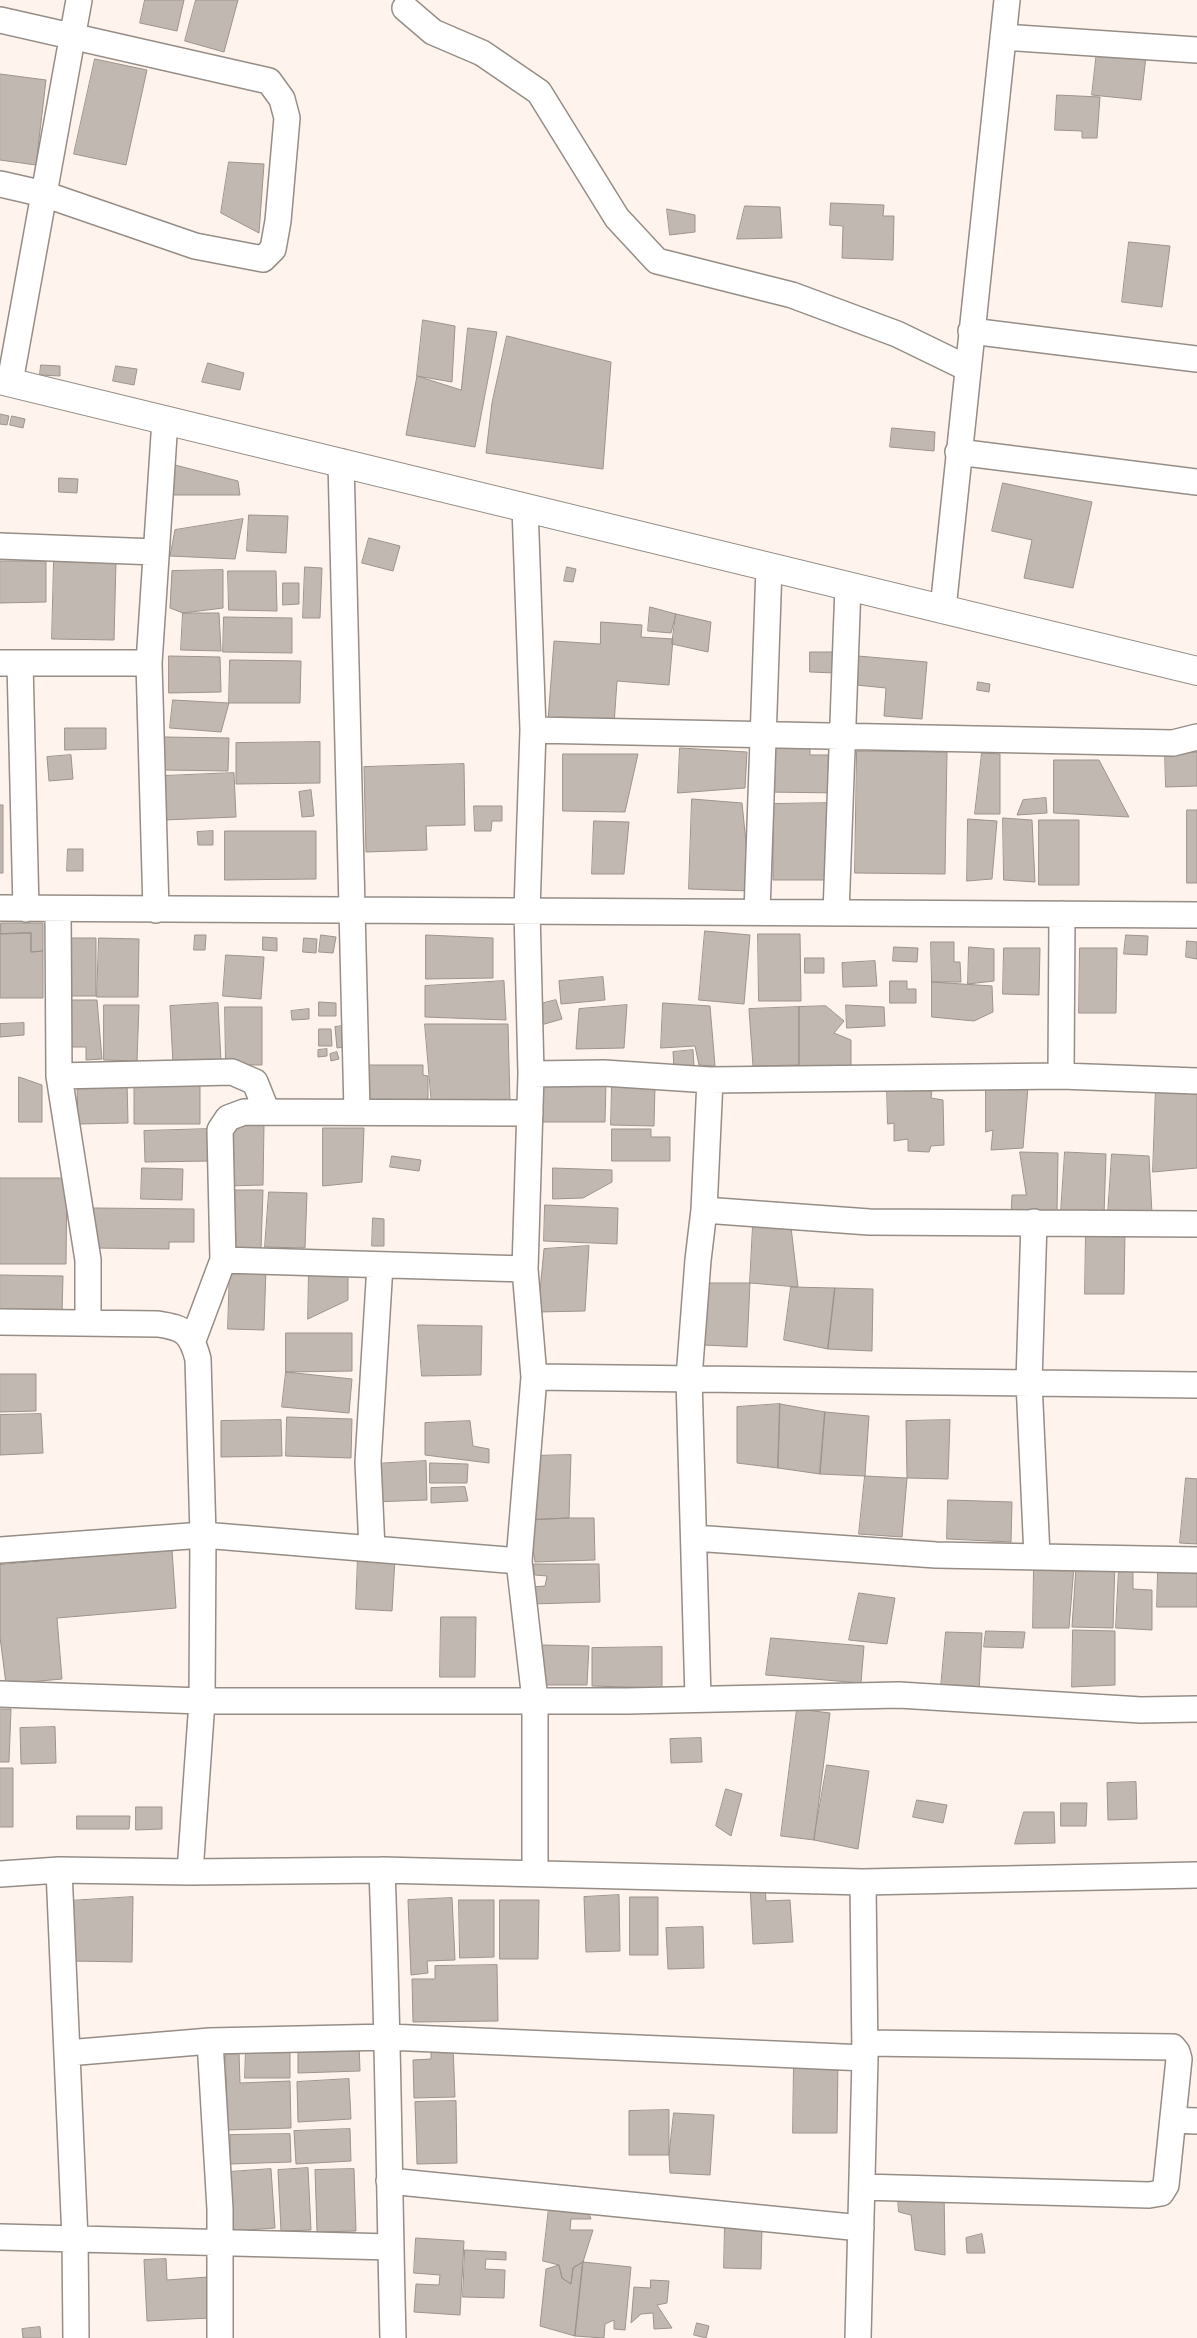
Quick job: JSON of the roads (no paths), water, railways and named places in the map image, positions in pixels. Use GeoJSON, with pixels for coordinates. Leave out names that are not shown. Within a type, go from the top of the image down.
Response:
{"type":"FeatureCollection","features":[{"type":"Feature","properties":{"kind":"main road"},"geometry":{"type":"LineString","coordinates":[[5,381],[1197,671]]}},
{"type":"Feature","properties":{"kind":"street"},"geometry":{"type":"LineString","coordinates":[[5,381],[44,194],[78,0]]}},
{"type":"Feature","properties":{"kind":"street"},"geometry":{"type":"LineString","coordinates":[[942,609],[1007,0]]}},
{"type":"Feature","properties":{"kind":"street"},"geometry":{"type":"LineString","coordinates":[[406,8],[433,32],[482,53],[539,92],[617,218],[657,261],[792,295],[897,334],[967,368]]}},
{"type":"Feature","properties":{"kind":"street"},"geometry":{"type":"LineString","coordinates":[[0,20],[269,81],[282,99],[287,118],[278,221],[273,249],[263,259],[246,258],[195,246],[44,194],[0,184]]}},
{"type":"Feature","properties":{"kind":"street"},"geometry":{"type":"LineString","coordinates":[[1003,37],[1197,50]]}},
{"type":"Feature","properties":{"kind":"street"},"geometry":{"type":"LineString","coordinates":[[971,330],[1197,359]]}},
{"type":"Feature","properties":{"kind":"street"},"geometry":{"type":"LineString","coordinates":[[156,910],[149,663],[165,420]]}},
{"type":"Feature","properties":{"kind":"street"},"geometry":{"type":"LineString","coordinates":[[958,452],[1197,482]]}},
{"type":"Feature","properties":{"kind":"street"},"geometry":{"type":"LineString","coordinates":[[341,462],[357,1111]]}},
{"type":"Feature","properties":{"kind":"street"},"geometry":{"type":"LineString","coordinates":[[525,507],[533,730],[527,910],[531,1074],[525,1269],[534,1377],[519,1561],[535,1700],[534,1872]]}},
{"type":"Feature","properties":{"kind":"street"},"geometry":{"type":"LineString","coordinates":[[0,546],[156,552]]}},
{"type":"Feature","properties":{"kind":"street"},"geometry":{"type":"LineString","coordinates":[[757,912],[770,566]]}},
{"type":"Feature","properties":{"kind":"street"},"geometry":{"type":"LineString","coordinates":[[836,913],[848,586]]}},
{"type":"Feature","properties":{"kind":"street"},"geometry":{"type":"LineString","coordinates":[[26,909],[10,663],[149,663]]}},
{"type":"Feature","properties":{"kind":"street"},"geometry":{"type":"LineString","coordinates":[[533,730],[1173,743],[1197,737]]}},
{"type":"Feature","properties":{"kind":"street"},"geometry":{"type":"LineString","coordinates":[[0,908],[353,912],[527,910],[1197,915]]}},
{"type":"Feature","properties":{"kind":"street"},"geometry":{"type":"LineString","coordinates":[[58,910],[59,1076],[88,1260],[88,1322]]}},
{"type":"Feature","properties":{"kind":"street"},"geometry":{"type":"LineString","coordinates":[[1062,914],[1062,1076]]}},
{"type":"Feature","properties":{"kind":"street"},"geometry":{"type":"LineString","coordinates":[[59,1076],[232,1072],[255,1082],[267,1112]]}},
{"type":"Feature","properties":{"kind":"street"},"geometry":{"type":"LineString","coordinates":[[531,1074],[604,1074],[710,1080],[1062,1076],[1197,1082]]}},
{"type":"Feature","properties":{"kind":"street"},"geometry":{"type":"LineString","coordinates":[[698,1699],[689,1378],[698,1260],[704,1210],[710,1080]]}},
{"type":"Feature","properties":{"kind":"street"},"geometry":{"type":"LineString","coordinates":[[193,1340],[223,1260],[220,1130],[228,1118],[244,1112],[530,1113]]}},
{"type":"Feature","properties":{"kind":"street"},"geometry":{"type":"LineString","coordinates":[[704,1210],[869,1222],[1197,1224]]}},
{"type":"Feature","properties":{"kind":"street"},"geometry":{"type":"LineString","coordinates":[[1034,1222],[1029,1382],[1037,1556]]}},
{"type":"Feature","properties":{"kind":"street"},"geometry":{"type":"LineString","coordinates":[[223,1260],[525,1269]]}},
{"type":"Feature","properties":{"kind":"street"},"geometry":{"type":"LineString","coordinates":[[372,1549],[368,1462],[380,1265]]}},
{"type":"Feature","properties":{"kind":"street"},"geometry":{"type":"LineString","coordinates":[[0,1322],[158,1324],[179,1327],[193,1340],[198,1359],[203,1534],[202,1701],[190,1872]]}},
{"type":"Feature","properties":{"kind":"street"},"geometry":{"type":"LineString","coordinates":[[534,1377],[1197,1384]]}},
{"type":"Feature","properties":{"kind":"street"},"geometry":{"type":"LineString","coordinates":[[0,1550],[203,1534],[519,1561]]}},
{"type":"Feature","properties":{"kind":"street"},"geometry":{"type":"LineString","coordinates":[[694,1538],[936,1555],[1197,1560]]}},
{"type":"Feature","properties":{"kind":"street"},"geometry":{"type":"LineString","coordinates":[[0,1694],[202,1701],[698,1699],[899,1695],[1140,1710],[1197,1710]]}},
{"type":"Feature","properties":{"kind":"street"},"geometry":{"type":"LineString","coordinates":[[59,1870],[75,2239],[76,2338]]}},
{"type":"Feature","properties":{"kind":"street"},"geometry":{"type":"LineString","coordinates":[[0,1874],[59,1870],[190,1872],[382,1870],[534,1872],[863,1882],[1197,1875]]}},
{"type":"Feature","properties":{"kind":"street"},"geometry":{"type":"LineString","coordinates":[[382,1870],[388,2037],[389,2181],[394,2338]]}},
{"type":"Feature","properties":{"kind":"street"},"geometry":{"type":"LineString","coordinates":[[858,2338],[865,2050],[863,1882]]}},
{"type":"Feature","properties":{"kind":"street"},"geometry":{"type":"LineString","coordinates":[[67,2053],[210,2041],[388,2037],[865,2050],[1173,2047],[1178,2052],[1185,2120],[1166,2185],[1161,2192],[1149,2195],[862,2187]]}},
{"type":"Feature","properties":{"kind":"street"},"geometry":{"type":"LineString","coordinates":[[210,2041],[220,2209],[220,2338]]}},
{"type":"Feature","properties":{"kind":"street"},"geometry":{"type":"LineString","coordinates":[[389,2181],[861,2228]]}},
{"type":"Feature","properties":{"kind":"street"},"geometry":{"type":"LineString","coordinates":[[0,2237],[391,2247]]}}]}
